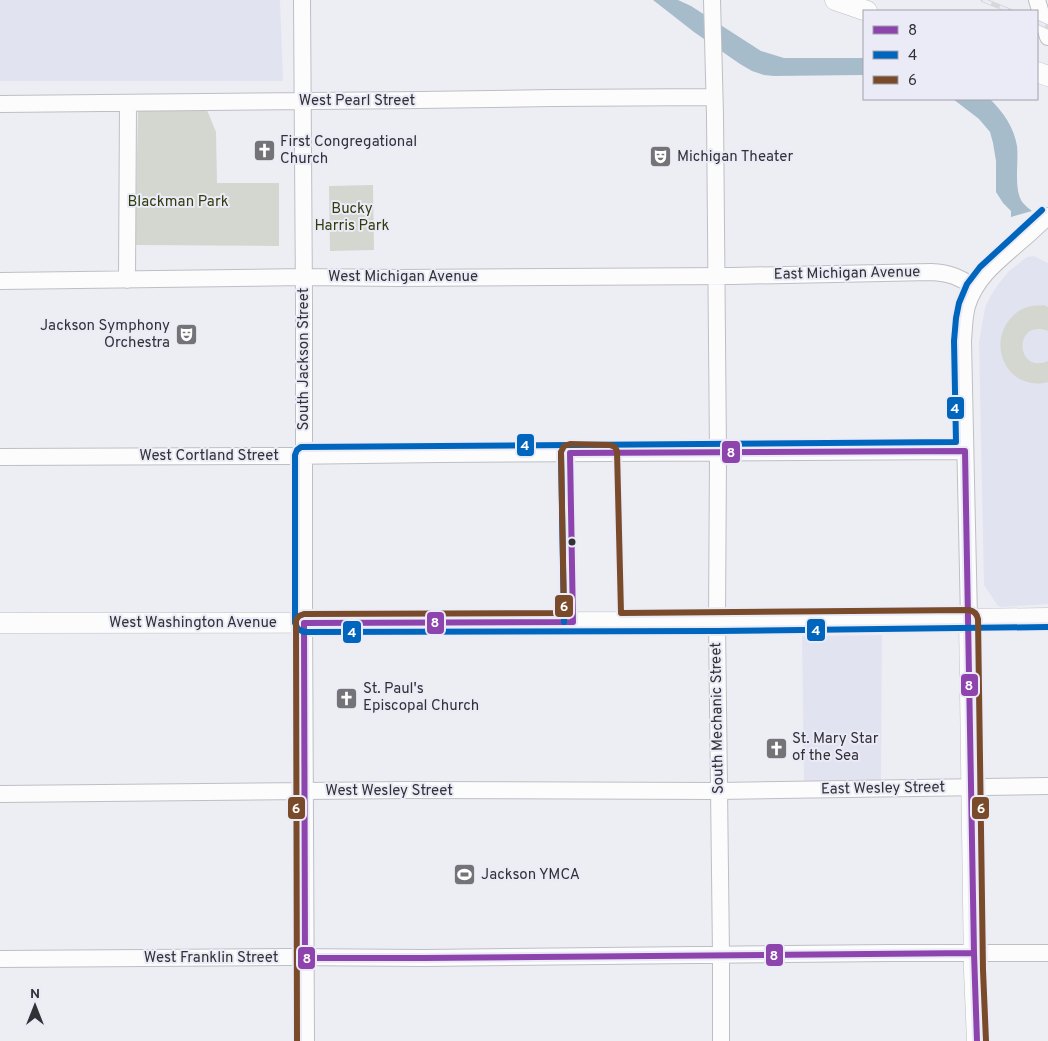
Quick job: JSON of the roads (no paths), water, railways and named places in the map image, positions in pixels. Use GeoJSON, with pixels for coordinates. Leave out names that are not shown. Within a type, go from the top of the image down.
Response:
{"type":"FeatureCollection","features":[{"type":"Feature","properties":{"kind":"main road"},"geometry":{"type":"LineString","coordinates":[[835,0],[864,10]]}},
{"type":"Feature","properties":{"kind":"main road","name":"West Washington Avenue"},"geometry":{"type":"LineString","coordinates":[[0,623],[717,622],[1048,618]]}},
{"type":"Feature","properties":{"kind":"main road"},"geometry":{"type":"LineString","coordinates":[[969,619],[977,1041]]}},
{"type":"Feature","properties":{"kind":"street","name":"South Jackson Street"},"geometry":{"type":"LineString","coordinates":[[302,0],[306,1041]]}},
{"type":"Feature","properties":{"kind":"street","name":"South Mechanic Street"},"geometry":{"type":"LineString","coordinates":[[712,0],[718,453],[717,622],[721,1041]]}},
{"type":"Feature","properties":{"kind":"street"},"geometry":{"type":"LineString","coordinates":[[1039,0],[1048,7]]}},
{"type":"Feature","properties":{"kind":"street"},"geometry":{"type":"LineString","coordinates":[[1039,0],[1048,37]]}},
{"type":"Feature","properties":{"kind":"street","name":"West Pearl Street"},"geometry":{"type":"LineString","coordinates":[[0,104],[714,97]]}},
{"type":"Feature","properties":{"kind":"street"},"geometry":{"type":"LineString","coordinates":[[128,104],[128,280]]}},
{"type":"Feature","properties":{"kind":"street"},"geometry":{"type":"LineString","coordinates":[[969,619],[965,451],[964,327],[966,308],[975,287],[986,272],[1048,216]]}},
{"type":"Feature","properties":{"kind":"street","name":"East Michigan Avenue"},"geometry":{"type":"LineString","coordinates":[[716,276],[936,272],[954,275],[975,287]]}},
{"type":"Feature","properties":{"kind":"street","name":"West Michigan Avenue"},"geometry":{"type":"LineString","coordinates":[[0,281],[304,276],[409,278],[716,276]]}},
{"type":"Feature","properties":{"kind":"street","name":"West Cortland Street"},"geometry":{"type":"LineString","coordinates":[[0,457],[965,451]]}},
{"type":"Feature","properties":{"kind":"street","name":"East Wesley Street"},"geometry":{"type":"LineString","coordinates":[[718,791],[1048,786]]}},
{"type":"Feature","properties":{"kind":"street","name":"West Wesley Street"},"geometry":{"type":"LineString","coordinates":[[0,794],[306,791],[718,791]]}},
{"type":"Feature","properties":{"kind":"street","name":"West Franklin Street"},"geometry":{"type":"LineString","coordinates":[[0,959],[1048,953]]}},
{"type":"Feature","properties":{"kind":"water"},"geometry":{"type":"Polygon","coordinates":[[[653,0],[678,0],[691,6],[761,51],[784,58],[863,58],[863,75],[764,75],[740,64],[653,0]]]}},
{"type":"Feature","properties":{"kind":"water"},"geometry":{"type":"Polygon","coordinates":[[[954,100],[991,100],[1011,126],[1017,146],[1018,191],[1023,203],[1032,211],[1011,217],[1011,211],[996,192],[996,161],[993,143],[990,132],[979,119],[954,100]]]}},
{"type":"Feature","properties":{"kind":"railway"},"geometry":{"type":"LineString","coordinates":[[983,0],[1008,10]]}},
{"type":"Feature","properties":{"kind":"railway"},"geometry":{"type":"LineString","coordinates":[[1038,22],[1048,27]]}},
{"type":"Feature","properties":{"kind":"place","name":"First Congregational Church"},"geometry":{"type":"Point","coordinates":[264,151]}},
{"type":"Feature","properties":{"kind":"place","name":"Michigan Theater"},"geometry":{"type":"Point","coordinates":[661,157]}},
{"type":"Feature","properties":{"kind":"place","name":"Jackson Symphony Orchestra"},"geometry":{"type":"Point","coordinates":[186,335]}},
{"type":"Feature","properties":{"kind":"place","name":"St. Paul's Episcopal Church"},"geometry":{"type":"Point","coordinates":[347,698]}},
{"type":"Feature","properties":{"kind":"place","name":"St. Mary Star of the Sea"},"geometry":{"type":"Point","coordinates":[776,748]}},
{"type":"Feature","properties":{"kind":"place","name":"Jackson YMCA"},"geometry":{"type":"Point","coordinates":[465,875]}},
{"type":"Feature","properties":{"kind":"park label","name":"Blackman Park"},"geometry":{"type":"Point","coordinates":[178,202]}},
{"type":"Feature","properties":{"kind":"park label","name":"Bucky Harris Park"},"geometry":{"type":"Point","coordinates":[352,218]}}]}
